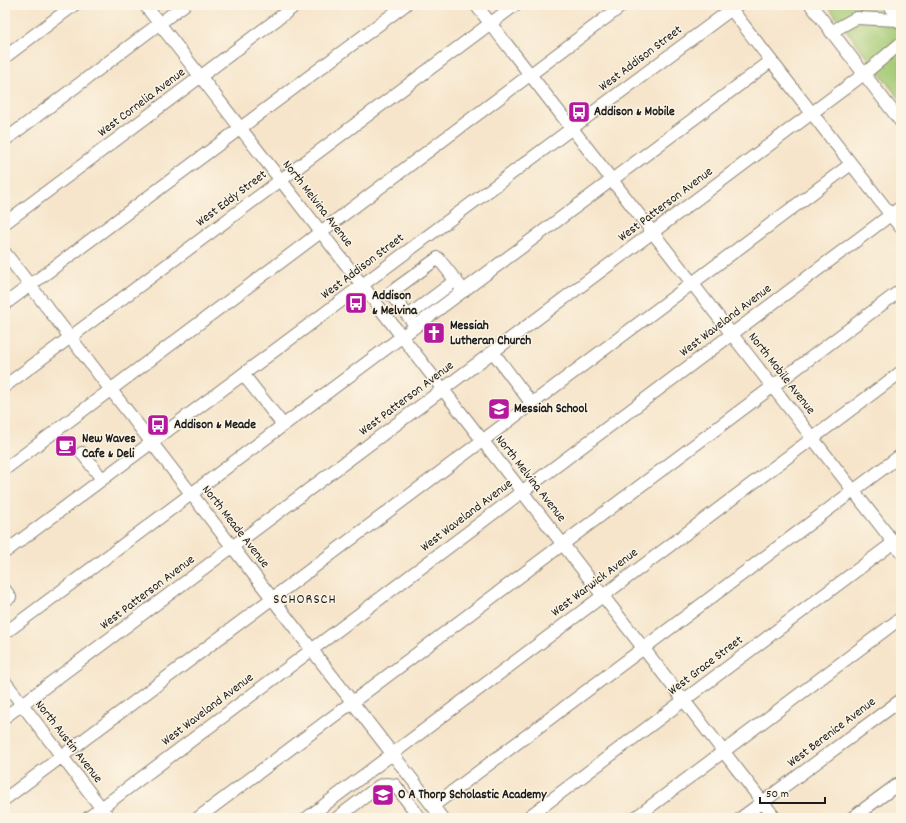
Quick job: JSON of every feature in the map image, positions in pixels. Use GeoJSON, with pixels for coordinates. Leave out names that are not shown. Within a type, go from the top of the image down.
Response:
{"type":"FeatureCollection","features":[{"type":"Feature","properties":{"kind":"street"},"geometry":{"type":"LineString","coordinates":[[5,57],[74,5]]}},
{"type":"Feature","properties":{"kind":"street","name":"North Melvina Avenue"},"geometry":{"type":"LineString","coordinates":[[145,5],[775,818]]}},
{"type":"Feature","properties":{"kind":"street"},"geometry":{"type":"LineString","coordinates":[[5,140],[184,5]]}},
{"type":"Feature","properties":{"kind":"street","name":"West Cornelia Avenue"},"geometry":{"type":"LineString","coordinates":[[5,223],[296,5]]}},
{"type":"Feature","properties":{"kind":"street"},"geometry":{"type":"LineString","coordinates":[[5,304],[405,5]]}},
{"type":"Feature","properties":{"kind":"street","name":"North Mobile Avenue"},"geometry":{"type":"LineString","coordinates":[[476,5],[812,438],[853,490],[899,544]]}},
{"type":"Feature","properties":{"kind":"street","name":"West Eddy Street"},"geometry":{"type":"LineString","coordinates":[[5,386],[515,5]]}},
{"type":"Feature","properties":{"kind":"street"},"geometry":{"type":"LineString","coordinates":[[5,469],[622,5]]}},
{"type":"Feature","properties":{"kind":"street"},"geometry":{"type":"LineString","coordinates":[[811,5],[901,122]]}},
{"type":"Feature","properties":{"kind":"street"},"geometry":{"type":"LineString","coordinates":[[890,5],[899,22]]}},
{"type":"Feature","properties":{"kind":"street"},"geometry":{"type":"LineString","coordinates":[[734,7],[771,61],[901,228]]}},
{"type":"Feature","properties":{"kind":"street","name":"West Addison Street"},"geometry":{"type":"LineString","coordinates":[[5,552],[734,7]]}},
{"type":"Feature","properties":{"kind":"street"},"geometry":{"type":"LineString","coordinates":[[831,32],[856,18],[899,22]]}},
{"type":"Feature","properties":{"kind":"street","name":"West Patterson Avenue"},"geometry":{"type":"LineString","coordinates":[[5,717],[864,74],[901,43]]}},
{"type":"Feature","properties":{"kind":"street"},"geometry":{"type":"LineString","coordinates":[[5,634],[771,61]]}},
{"type":"Feature","properties":{"kind":"street"},"geometry":{"type":"LineString","coordinates":[[5,799],[851,164]]}},
{"type":"Feature","properties":{"kind":"street","name":"West Waveland Avenue"},"geometry":{"type":"LineString","coordinates":[[88,818],[901,207]]}},
{"type":"Feature","properties":{"kind":"street","name":"North Meade Avenue"},"geometry":{"type":"LineString","coordinates":[[5,253],[442,818]]}},
{"type":"Feature","properties":{"kind":"street"},"geometry":{"type":"LineString","coordinates":[[416,326],[390,294],[438,258],[464,291]]}},
{"type":"Feature","properties":{"kind":"street"},"geometry":{"type":"LineString","coordinates":[[408,316],[456,280]]}},
{"type":"Feature","properties":{"kind":"street"},"geometry":{"type":"LineString","coordinates":[[198,818],[901,290]]}},
{"type":"Feature","properties":{"kind":"street"},"geometry":{"type":"LineString","coordinates":[[493,352],[532,404]]}},
{"type":"Feature","properties":{"kind":"street","name":"West Warwick Avenue"},"geometry":{"type":"LineString","coordinates":[[307,818],[901,372]]}},
{"type":"Feature","properties":{"kind":"street"},"geometry":{"type":"LineString","coordinates":[[243,374],[283,425]]}},
{"type":"Feature","properties":{"kind":"street"},"geometry":{"type":"LineString","coordinates":[[82,453],[102,480]]}},
{"type":"Feature","properties":{"kind":"street"},"geometry":{"type":"LineString","coordinates":[[433,806],[901,455]]}},
{"type":"Feature","properties":{"kind":"street","name":"West Grace Street"},"geometry":{"type":"LineString","coordinates":[[527,818],[684,700],[899,544]]}},
{"type":"Feature","properties":{"kind":"street"},"geometry":{"type":"LineString","coordinates":[[5,590],[10,596],[5,600]]}},
{"type":"Feature","properties":{"kind":"street"},"geometry":{"type":"LineString","coordinates":[[635,818],[901,618]]}},
{"type":"Feature","properties":{"kind":"street","name":"North Austin Avenue"},"geometry":{"type":"LineString","coordinates":[[5,682],[109,818]]}},
{"type":"Feature","properties":{"kind":"street","name":"West Berenice Avenue"},"geometry":{"type":"LineString","coordinates":[[741,818],[901,700]]}},
{"type":"Feature","properties":{"kind":"street"},"geometry":{"type":"LineString","coordinates":[[852,818],[901,782]]}},
{"type":"Feature","properties":{"kind":"street"},"geometry":{"type":"LineString","coordinates":[[337,818],[380,786],[386,784],[395,785],[420,818]]}},
{"type":"Feature","properties":{"kind":"street"},"geometry":{"type":"LineString","coordinates":[[322,806],[333,818]]}},
{"type":"Feature","properties":{"kind":"green space"},"geometry":{"type":"Polygon","coordinates":[[[827,5],[901,5],[901,101],[827,5]]]}},
{"type":"Feature","properties":{"kind":"place","name":"Addison & Mobile"},"geometry":{"type":"Point","coordinates":[579,112]}},
{"type":"Feature","properties":{"kind":"place","name":"Addison & Melvina"},"geometry":{"type":"Point","coordinates":[356,303]}},
{"type":"Feature","properties":{"kind":"place","name":"Messiah Lutheran Church"},"geometry":{"type":"Point","coordinates":[434,333]}},
{"type":"Feature","properties":{"kind":"place","name":"Messiah School"},"geometry":{"type":"Point","coordinates":[499,409]}},
{"type":"Feature","properties":{"kind":"place","name":"Addison & Meade"},"geometry":{"type":"Point","coordinates":[158,425]}},
{"type":"Feature","properties":{"kind":"place","name":"New Waves Cafe & Deli"},"geometry":{"type":"Point","coordinates":[66,446]}},
{"type":"Feature","properties":{"kind":"place","name":"O A Thorp Scholastic Academy"},"geometry":{"type":"Point","coordinates":[383,795]}},
{"type":"Feature","properties":{"kind":"district","name":"SCHORSCH"},"geometry":{"type":"Point","coordinates":[305,600]}}]}
